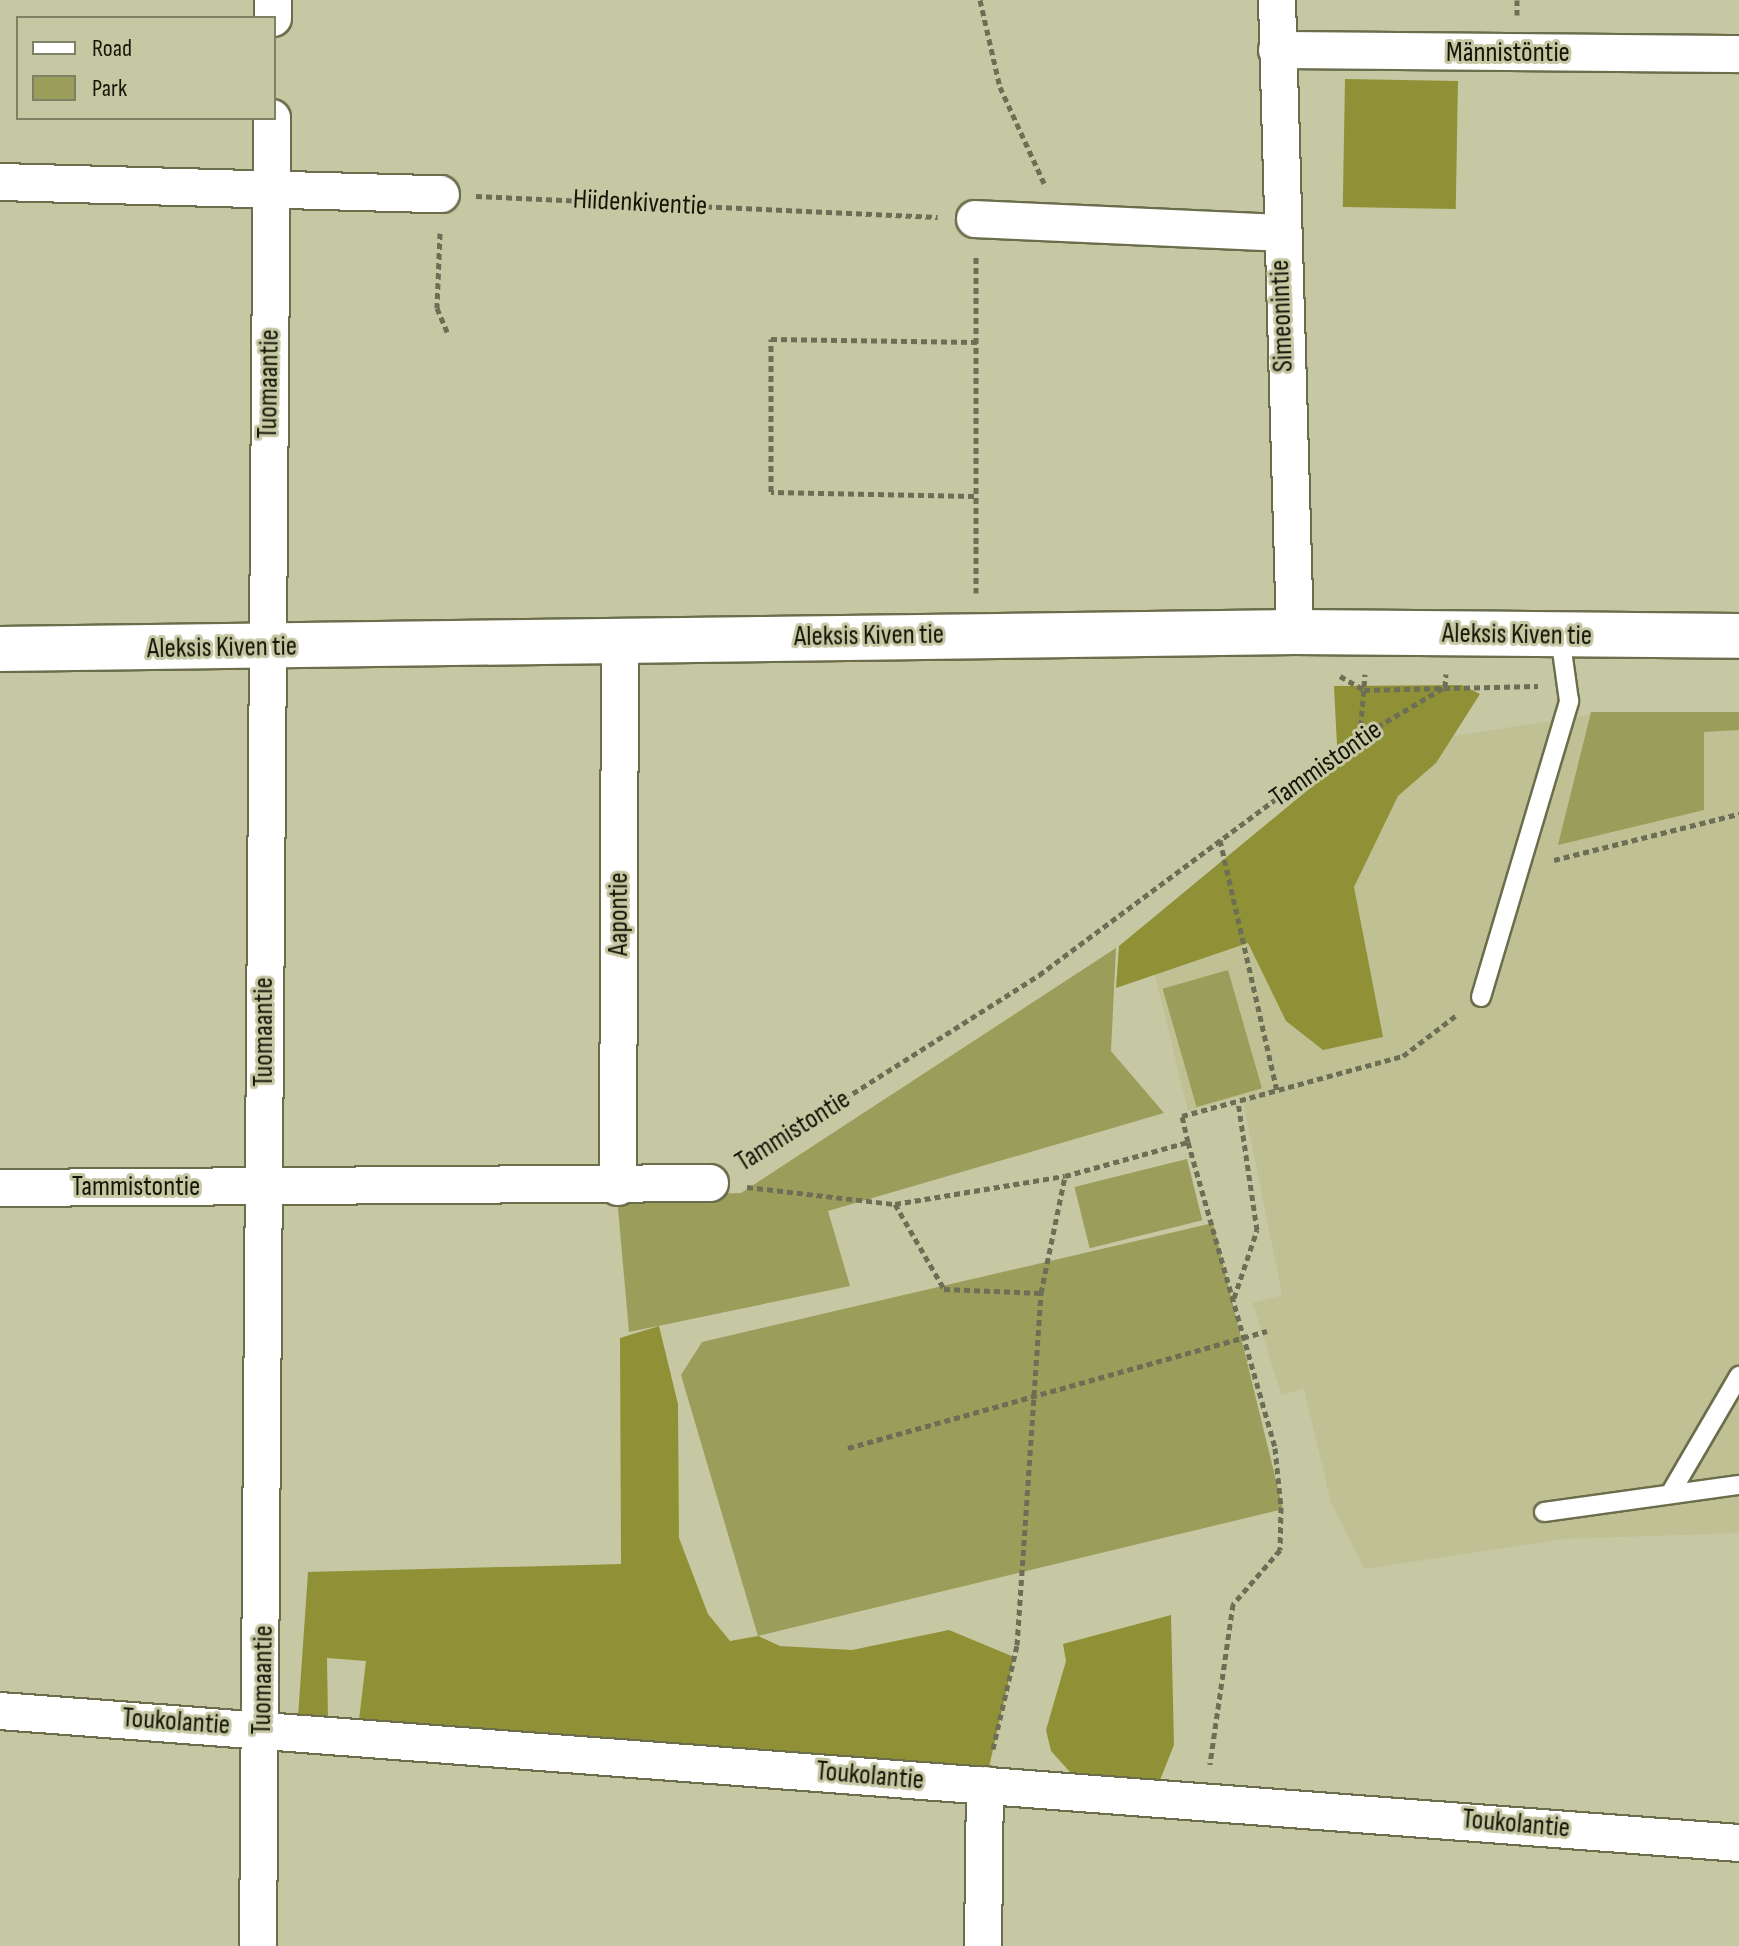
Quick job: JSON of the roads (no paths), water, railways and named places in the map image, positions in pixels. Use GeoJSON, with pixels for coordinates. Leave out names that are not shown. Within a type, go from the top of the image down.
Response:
{"type":"FeatureCollection","features":[{"type":"Feature","properties":{"kind":"street","name":"Simeonintie"},"geometry":{"type":"LineString","coordinates":[[1277,0],[1279,233],[1295,632]]}},
{"type":"Feature","properties":{"kind":"street","name":"Männistöntie"},"geometry":{"type":"LineString","coordinates":[[1277,50],[1739,54]]}},
{"type":"Feature","properties":{"kind":"street","name":"Tuomaantie"},"geometry":{"type":"LineString","coordinates":[[258,1946],[263,1728],[264,648],[272,120]]}},
{"type":"Feature","properties":{"kind":"street"},"geometry":{"type":"LineString","coordinates":[[0,182],[272,187],[441,194]]}},
{"type":"Feature","properties":{"kind":"street"},"geometry":{"type":"LineString","coordinates":[[975,219],[1279,233]]}},
{"type":"Feature","properties":{"kind":"street","name":"Aleksis Kiven tie"},"geometry":{"type":"LineString","coordinates":[[0,649],[264,648],[975,634],[1295,632],[1739,636]]}},
{"type":"Feature","properties":{"kind":"street","name":"Aapontie"},"geometry":{"type":"LineString","coordinates":[[618,1187],[620,641]]}},
{"type":"Feature","properties":{"kind":"street","name":"Tammistontie"},"geometry":{"type":"LineString","coordinates":[[0,1188],[618,1187],[710,1183]]}},
{"type":"Feature","properties":{"kind":"street","name":"Toukolantie"},"geometry":{"type":"LineString","coordinates":[[0,1711],[263,1728],[1739,1843]]}},
{"type":"Feature","properties":{"kind":"street"},"geometry":{"type":"LineString","coordinates":[[983,1946],[985,1785]]}},
{"type":"Feature","properties":{"kind":"lane"},"geometry":{"type":"LineString","coordinates":[[1481,997],[1569,701],[1560,636]]}},
{"type":"Feature","properties":{"kind":"lane"},"geometry":{"type":"LineString","coordinates":[[1670,1494],[1739,1376]]}},
{"type":"Feature","properties":{"kind":"lane"},"geometry":{"type":"LineString","coordinates":[[1544,1512],[1739,1485]]}}]}
